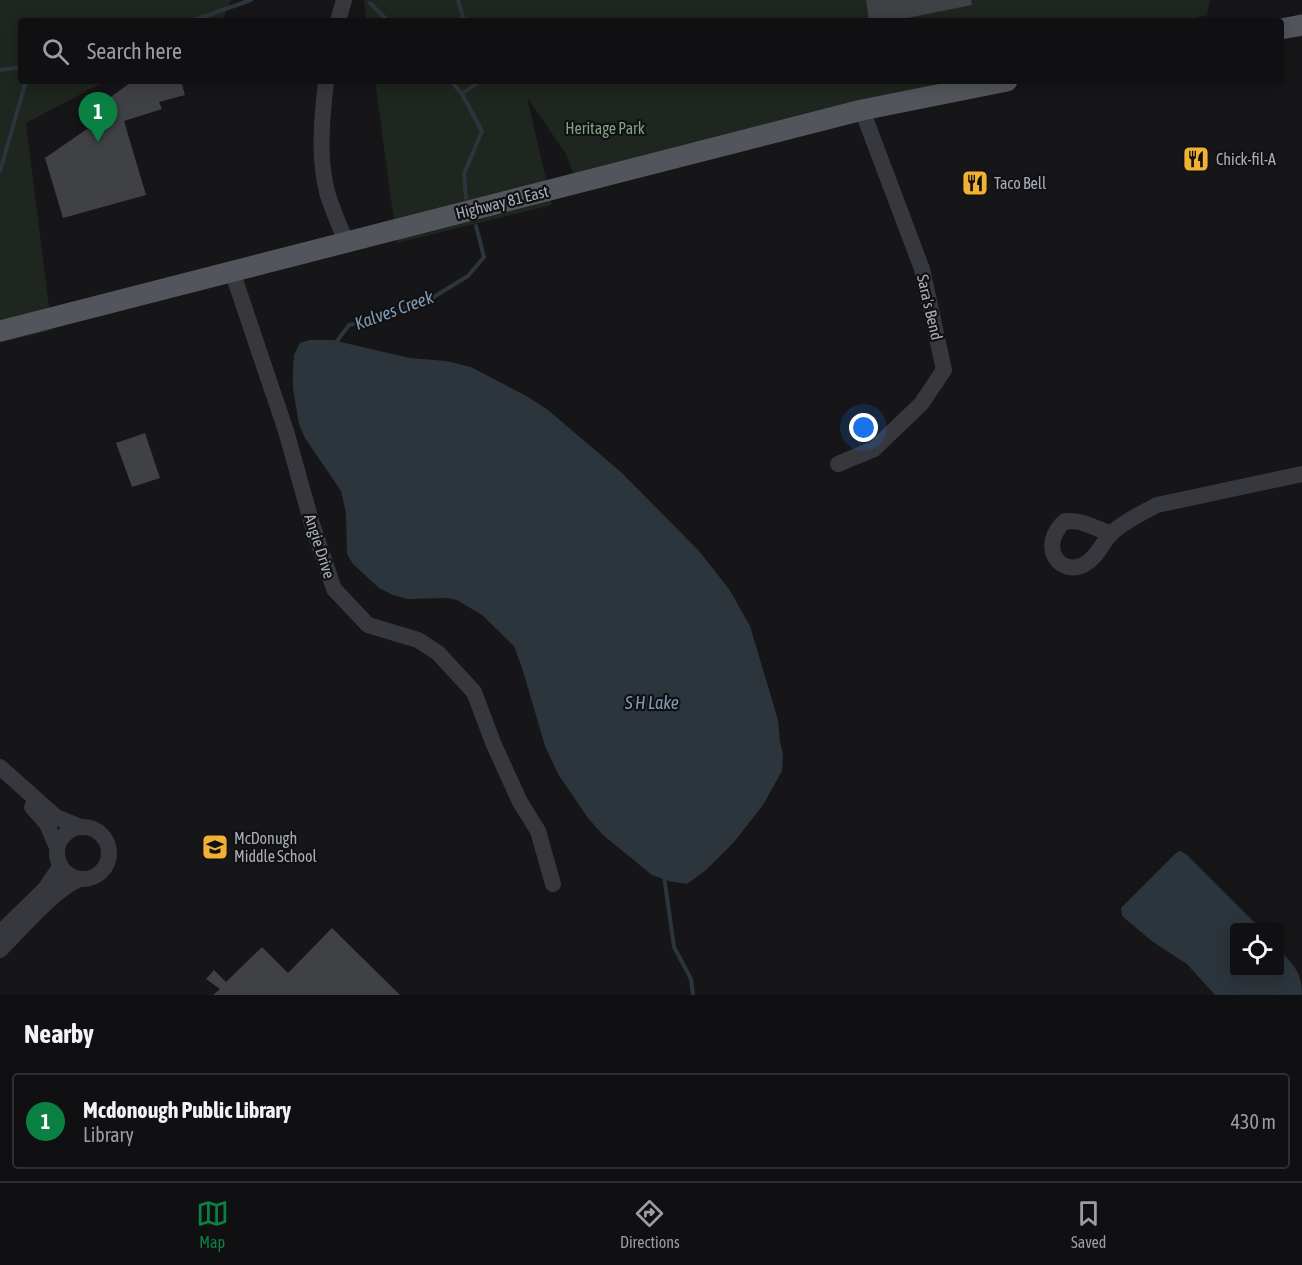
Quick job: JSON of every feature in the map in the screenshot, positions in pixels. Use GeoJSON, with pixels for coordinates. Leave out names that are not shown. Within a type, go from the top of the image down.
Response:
{"type":"FeatureCollection","features":[{"type":"Feature","properties":{"kind":"main road"},"geometry":{"type":"LineString","coordinates":[[1284,29],[1302,26]]}},
{"type":"Feature","properties":{"kind":"main road","name":"Highway 81 East"},"geometry":{"type":"LineString","coordinates":[[0,331],[347,244],[457,213],[862,110],[992,84]]}},
{"type":"Feature","properties":{"kind":"street"},"geometry":{"type":"LineString","coordinates":[[339,18],[344,0]]}},
{"type":"Feature","properties":{"kind":"street"},"geometry":{"type":"LineString","coordinates":[[326,84],[322,113],[322,156],[327,191],[347,244]]}},
{"type":"Feature","properties":{"kind":"street","name":"Sara's Bend"},"geometry":{"type":"LineString","coordinates":[[838,464],[874,449],[921,404],[944,370],[922,269],[862,110]]}},
{"type":"Feature","properties":{"kind":"street","name":"Angie Drive"},"geometry":{"type":"LineString","coordinates":[[232,271],[286,431],[312,524],[334,589],[368,626],[418,640],[438,653],[474,692],[515,792],[538,831],[553,884]]}},
{"type":"Feature","properties":{"kind":"street"},"geometry":{"type":"LineString","coordinates":[[1111,533],[1157,505],[1302,474]]}},
{"type":"Feature","properties":{"kind":"street"},"geometry":{"type":"LineString","coordinates":[[0,767],[56,817],[94,829],[104,837],[109,856],[100,873],[88,879],[69,876],[60,867],[56,854],[59,841],[68,831],[80,826]]}},
{"type":"Feature","properties":{"kind":"street"},"geometry":{"type":"LineString","coordinates":[[0,775],[42,817],[51,831],[57,848]]}},
{"type":"Feature","properties":{"kind":"street"},"geometry":{"type":"LineString","coordinates":[[0,933],[45,889],[60,867]]}},
{"type":"Feature","properties":{"kind":"street"},"geometry":{"type":"LineString","coordinates":[[0,951],[56,895],[79,879]]}},
{"type":"Feature","properties":{"kind":"green space"},"geometry":{"type":"Polygon","coordinates":[[[0,0],[231,0],[223,18],[18,18],[18,84],[100,84],[26,123],[52,330],[0,343],[0,0]]]}},
{"type":"Feature","properties":{"kind":"green space"},"geometry":{"type":"Polygon","coordinates":[[[364,0],[1210,0],[1207,15],[1196,18],[367,18],[364,0]]]}},
{"type":"Feature","properties":{"kind":"green space","name":"Heritage Park"},"geometry":{"type":"Polygon","coordinates":[[[375,84],[948,84],[577,183],[566,154],[527,97],[552,205],[397,243],[375,84]]]}},
{"type":"Feature","properties":{"kind":"water","name":"S H Lake"},"geometry":{"type":"Polygon","coordinates":[[[309,340],[332,340],[410,358],[446,361],[471,367],[528,397],[548,410],[622,473],[699,551],[729,589],[750,626],[778,720],[783,754],[782,771],[763,805],[734,842],[706,870],[687,884],[652,875],[603,835],[588,818],[558,774],[545,746],[514,646],[482,615],[457,600],[408,599],[393,595],[379,588],[353,564],[347,554],[346,513],[341,491],[305,438],[299,424],[293,388],[294,355],[300,343],[309,340]]]}},
{"type":"Feature","properties":{"kind":"water"},"geometry":{"type":"Polygon","coordinates":[[[1180,851],[1186,854],[1255,923],[1230,923],[1230,977],[1284,977],[1284,955],[1299,975],[1302,995],[1215,995],[1187,964],[1153,942],[1122,916],[1121,908],[1180,851]]]}},
{"type":"Feature","properties":{"kind":"building"},"geometry":{"type":"Polygon","coordinates":[[[866,0],[971,0],[972,5],[907,18],[869,18],[866,0]]]}},
{"type":"Feature","properties":{"kind":"building"},"geometry":{"type":"Polygon","coordinates":[[[129,84],[182,84],[185,95],[159,102],[162,109],[124,121],[146,195],[63,218],[45,158],[87,129],[99,125],[95,108],[129,84]]]}},
{"type":"Feature","properties":{"kind":"building"},"geometry":{"type":"Polygon","coordinates":[[[145,433],[160,478],[132,487],[116,443],[145,433]]]}},
{"type":"Feature","properties":{"kind":"building"},"geometry":{"type":"Polygon","coordinates":[[[332,928],[400,995],[213,995],[220,989],[206,979],[214,970],[226,982],[262,947],[288,973],[332,928]]]}},
{"type":"Feature","properties":{"kind":"waterway"},"geometry":{"type":"LineString","coordinates":[[200,18],[251,0]]}},
{"type":"Feature","properties":{"kind":"waterway","name":"Kalves Creek"},"geometry":{"type":"LineString","coordinates":[[458,0],[463,18]]}},
{"type":"Feature","properties":{"kind":"waterway"},"geometry":{"type":"LineString","coordinates":[[370,3],[385,18]]}},
{"type":"Feature","properties":{"kind":"waterway"},"geometry":{"type":"LineString","coordinates":[[0,70],[18,67]]}},
{"type":"Feature","properties":{"kind":"waterway"},"geometry":{"type":"LineString","coordinates":[[0,171],[25,84]]}},
{"type":"Feature","properties":{"kind":"waterway","name":"Kalves Creek"},"geometry":{"type":"LineString","coordinates":[[454,84],[462,94],[482,131],[464,174],[466,198]]}},
{"type":"Feature","properties":{"kind":"waterway","name":"Kalves Creek"},"geometry":{"type":"LineString","coordinates":[[462,94],[476,84]]}},
{"type":"Feature","properties":{"kind":"waterway","name":"Kalves Creek"},"geometry":{"type":"LineString","coordinates":[[337,346],[337,341],[349,325],[379,318],[432,298],[468,276],[484,257],[476,226]]}},
{"type":"Feature","properties":{"kind":"waterway","name":"Kalves Creek"},"geometry":{"type":"LineString","coordinates":[[664,876],[674,947],[691,979],[693,995]]}},
{"type":"Feature","properties":{"kind":"place","name":"Mcdonough Public Library"},"geometry":{"type":"Point","coordinates":[98,142]}},
{"type":"Feature","properties":{"kind":"place","name":"Chick-fil-A"},"geometry":{"type":"Point","coordinates":[1196,159]}},
{"type":"Feature","properties":{"kind":"place","name":"Taco Bell"},"geometry":{"type":"Point","coordinates":[975,183]}},
{"type":"Feature","properties":{"kind":"place","name":"McDonugh Middle School"},"geometry":{"type":"Point","coordinates":[215,847]}}]}
